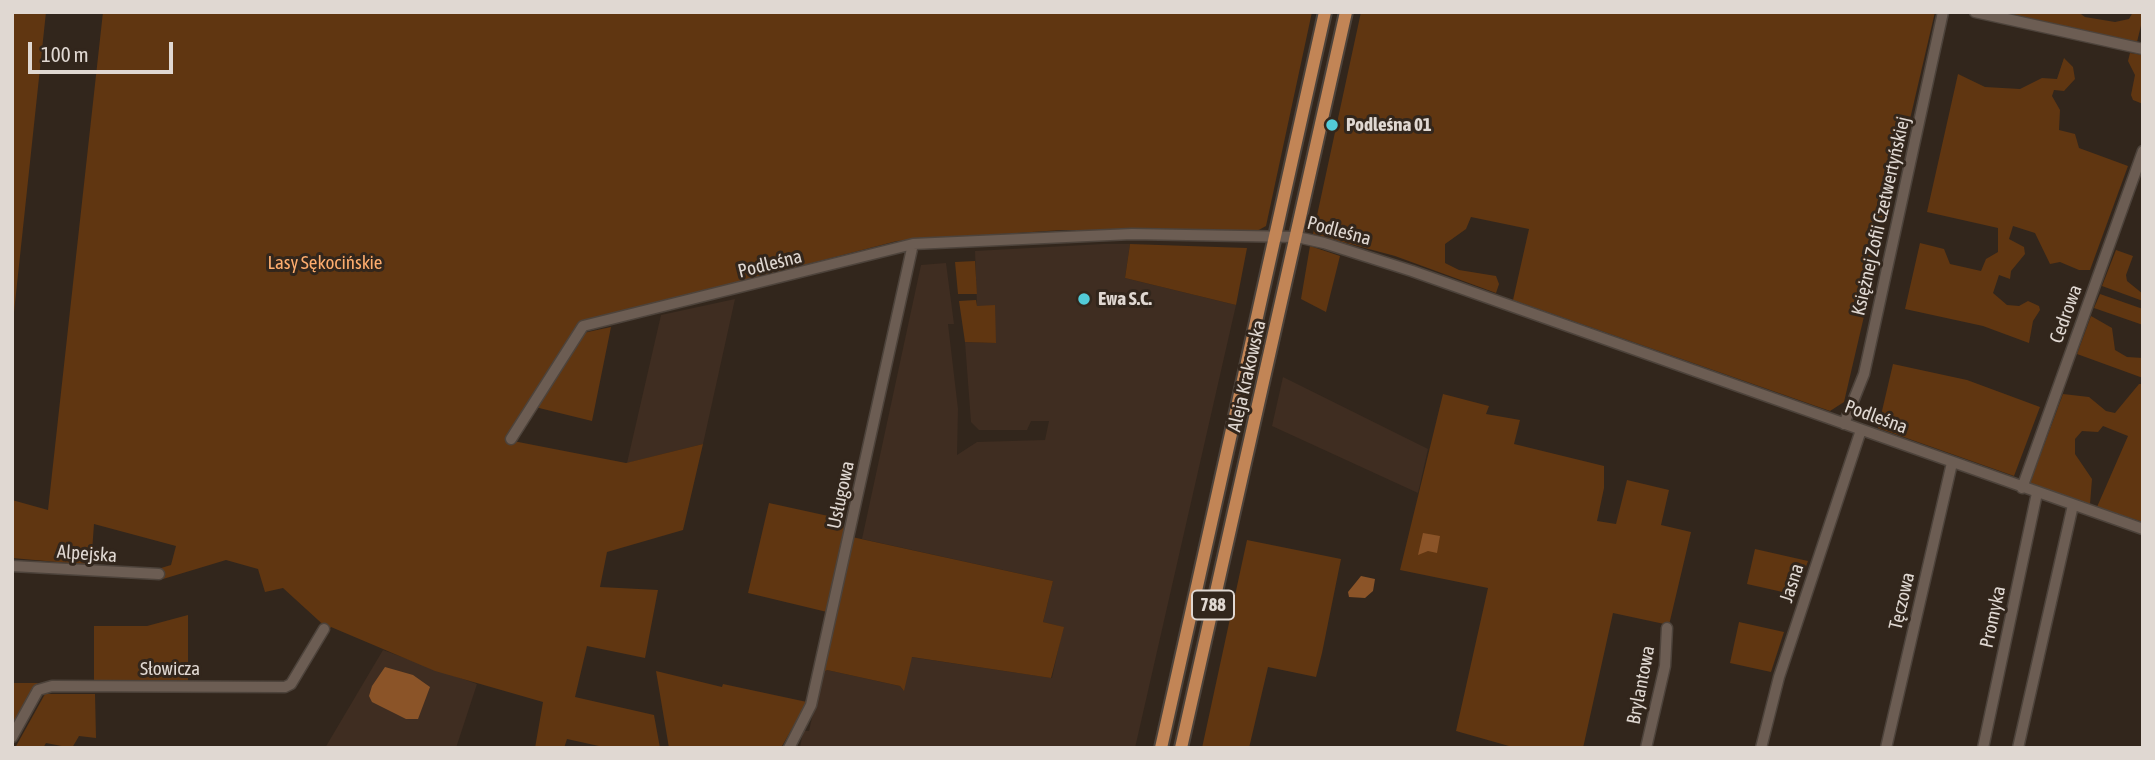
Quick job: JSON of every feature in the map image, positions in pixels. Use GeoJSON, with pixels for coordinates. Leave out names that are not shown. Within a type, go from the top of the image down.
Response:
{"type":"FeatureCollection","features":[{"type":"Feature","properties":{"kind":"main road","name":"Aleja Krakowska"},"geometry":{"type":"LineString","coordinates":[[1161,748],[1325,12]]}},
{"type":"Feature","properties":{"kind":"main road","name":"Aleja Krakowska"},"geometry":{"type":"LineString","coordinates":[[1181,748],[1346,12]]}},
{"type":"Feature","properties":{"kind":"street","name":"Księżnej Zofii Czetwertyńskiej"},"geometry":{"type":"LineString","coordinates":[[1844,424],[1864,374],[1943,12]]}},
{"type":"Feature","properties":{"kind":"street"},"geometry":{"type":"LineString","coordinates":[[1975,12],[2143,49]]}},
{"type":"Feature","properties":{"kind":"street","name":"Cedrowa"},"geometry":{"type":"LineString","coordinates":[[2022,488],[2143,152]]}},
{"type":"Feature","properties":{"kind":"street","name":"Podleśna"},"geometry":{"type":"LineString","coordinates":[[511,439],[583,326],[913,244],[1132,233],[1297,237],[1412,271],[2143,529]]}},
{"type":"Feature","properties":{"kind":"street","name":"Usługowa"},"geometry":{"type":"LineString","coordinates":[[789,748],[811,705],[913,244]]}},
{"type":"Feature","properties":{"kind":"street","name":"Jasna"},"geometry":{"type":"LineString","coordinates":[[1761,748],[1779,677],[1861,430]]}},
{"type":"Feature","properties":{"kind":"street","name":"Tęczowa"},"geometry":{"type":"LineString","coordinates":[[1886,748],[1952,463]]}},
{"type":"Feature","properties":{"kind":"street","name":"Promyka"},"geometry":{"type":"LineString","coordinates":[[1983,748],[2037,493]]}},
{"type":"Feature","properties":{"kind":"street"},"geometry":{"type":"LineString","coordinates":[[2018,748],[2073,505]]}},
{"type":"Feature","properties":{"kind":"street","name":"Alpejska"},"geometry":{"type":"LineString","coordinates":[[12,566],[159,574]]}},
{"type":"Feature","properties":{"kind":"street","name":"Brylantowa"},"geometry":{"type":"LineString","coordinates":[[1646,748],[1665,666],[1667,628]]}},
{"type":"Feature","properties":{"kind":"street","name":"Słowicza"},"geometry":{"type":"LineString","coordinates":[[12,737],[38,690],[52,686],[285,687],[291,684],[324,629]]}},
{"type":"Feature","properties":{"kind":"shaded area"},"geometry":{"type":"Polygon","coordinates":[[[1130,244],[1125,278],[1236,305],[1135,748],[800,748],[803,731],[809,731],[822,673],[827,670],[900,686],[903,690],[911,657],[1052,678],[1063,627],[1043,622],[1053,581],[862,539],[921,265],[946,263],[954,324],[948,324],[958,409],[957,455],[977,442],[1045,440],[1049,421],[1031,421],[1027,430],[979,430],[971,422],[965,342],[995,343],[977,306],[975,251],[1130,244]]]}},
{"type":"Feature","properties":{"kind":"shaded area"},"geometry":{"type":"Polygon","coordinates":[[[735,299],[703,444],[627,463],[661,315],[735,299]]]}},
{"type":"Feature","properties":{"kind":"shaded area"},"geometry":{"type":"Polygon","coordinates":[[[1283,377],[1428,449],[1418,493],[1272,426],[1283,377]]]}},
{"type":"Feature","properties":{"kind":"shaded area"},"geometry":{"type":"Polygon","coordinates":[[[1423,533],[1440,536],[1437,553],[1428,551],[1418,555],[1423,533]]]}},
{"type":"Feature","properties":{"kind":"shaded area"},"geometry":{"type":"Polygon","coordinates":[[[1361,576],[1375,579],[1373,591],[1365,598],[1349,597],[1348,592],[1361,576]]]}},
{"type":"Feature","properties":{"kind":"shaded area"},"geometry":{"type":"Polygon","coordinates":[[[383,650],[477,684],[456,748],[325,748],[383,650]]]}},
{"type":"Feature","properties":{"kind":"shaded area"},"geometry":{"type":"Polygon","coordinates":[[[385,667],[413,675],[430,687],[418,719],[406,719],[372,702],[369,696],[372,686],[385,667]]]}},
{"type":"Feature","properties":{"kind":"green space"},"geometry":{"type":"Polygon","coordinates":[[[12,12],[46,12],[12,331],[12,12]]]}},
{"type":"Feature","properties":{"kind":"green space","name":"Lasy Sękocińskie"},"geometry":{"type":"Polygon","coordinates":[[[103,12],[1312,12],[1266,226],[1255,232],[1062,230],[897,241],[583,322],[508,440],[626,463],[703,444],[683,530],[607,552],[600,587],[658,590],[645,658],[587,646],[575,697],[654,715],[660,748],[608,748],[567,739],[564,748],[535,748],[543,702],[435,671],[331,627],[329,630],[283,588],[265,592],[258,569],[226,560],[163,579],[161,568],[171,565],[176,546],[94,524],[91,565],[12,558],[12,500],[48,510],[103,12]]]}},
{"type":"Feature","properties":{"kind":"green space"},"geometry":{"type":"Polygon","coordinates":[[[1361,12],[1935,12],[1844,402],[1830,411],[1513,300],[1529,229],[1471,217],[1466,229],[1445,244],[1445,263],[1459,270],[1496,276],[1499,284],[1496,293],[1395,256],[1313,234],[1361,12]]]}},
{"type":"Feature","properties":{"kind":"green space"},"geometry":{"type":"Polygon","coordinates":[[[2002,12],[2078,12],[2085,17],[2115,22],[2129,19],[2133,12],[2143,12],[2143,17],[2137,42],[2002,12]]]}},
{"type":"Feature","properties":{"kind":"green space"},"geometry":{"type":"Polygon","coordinates":[[[2130,53],[2143,55],[2143,104],[2133,100],[2131,95],[2135,75],[2128,61],[2130,53]]]}},
{"type":"Feature","properties":{"kind":"green space"},"geometry":{"type":"Polygon","coordinates":[[[2064,58],[2073,67],[2075,79],[2064,91],[2054,90],[2052,96],[2060,110],[2059,130],[2075,134],[2079,148],[2128,166],[2090,270],[2079,270],[2060,262],[2050,264],[2035,233],[2013,226],[2009,239],[2024,247],[2025,254],[2011,271],[2010,279],[1999,275],[1993,293],[2007,305],[2019,306],[2028,301],[2039,306],[2029,343],[1983,326],[1905,309],[1920,243],[1944,249],[1950,264],[1981,271],[1986,259],[1998,252],[1998,228],[1927,212],[1958,74],[1985,87],[2020,89],[2042,78],[2057,79],[2064,58]]]}},
{"type":"Feature","properties":{"kind":"green space"},"geometry":{"type":"Polygon","coordinates":[[[1130,244],[1247,248],[1236,305],[1125,278],[1130,244]]]}},
{"type":"Feature","properties":{"kind":"green space"},"geometry":{"type":"Polygon","coordinates":[[[1310,246],[1340,256],[1326,312],[1301,299],[1310,246]]]}},
{"type":"Feature","properties":{"kind":"green space"},"geometry":{"type":"Polygon","coordinates":[[[2116,250],[2133,256],[2126,275],[2127,281],[2143,294],[2143,301],[2102,286],[2116,250]]]}},
{"type":"Feature","properties":{"kind":"green space"},"geometry":{"type":"Polygon","coordinates":[[[975,261],[977,294],[958,294],[955,262],[975,261]]]}},
{"type":"Feature","properties":{"kind":"green space"},"geometry":{"type":"Polygon","coordinates":[[[2100,294],[2143,309],[2143,325],[2094,308],[2100,294]]]}},
{"type":"Feature","properties":{"kind":"green space"},"geometry":{"type":"Polygon","coordinates":[[[976,300],[977,306],[995,305],[996,343],[965,342],[959,301],[976,300]]]}},
{"type":"Feature","properties":{"kind":"green space"},"geometry":{"type":"Polygon","coordinates":[[[2091,316],[2112,328],[2115,350],[2127,357],[2143,358],[2143,378],[2077,354],[2091,316]]]}},
{"type":"Feature","properties":{"kind":"green space"},"geometry":{"type":"Polygon","coordinates":[[[611,327],[592,421],[535,407],[583,333],[611,327]]]}},
{"type":"Feature","properties":{"kind":"green space"},"geometry":{"type":"Polygon","coordinates":[[[1893,364],[1967,380],[2040,407],[2014,476],[1878,428],[1893,364]]]}},
{"type":"Feature","properties":{"kind":"green space"},"geometry":{"type":"Polygon","coordinates":[[[2139,384],[2143,384],[2143,522],[2097,507],[2128,436],[2103,426],[2098,432],[2082,431],[2075,439],[2075,454],[2092,479],[2090,504],[2030,483],[2063,394],[2089,397],[2106,411],[2115,413],[2139,384]]]}},
{"type":"Feature","properties":{"kind":"green space"},"geometry":{"type":"Polygon","coordinates":[[[1443,394],[1489,406],[1486,414],[1520,420],[1514,444],[1604,466],[1604,488],[1597,521],[1616,524],[1627,480],[1669,490],[1661,525],[1691,532],[1669,625],[1613,613],[1583,748],[1516,748],[1456,731],[1488,588],[1400,570],[1443,394]]]}},
{"type":"Feature","properties":{"kind":"green space"},"geometry":{"type":"Polygon","coordinates":[[[769,503],[842,519],[844,530],[827,612],[748,593],[769,503]]]}},
{"type":"Feature","properties":{"kind":"green space"},"geometry":{"type":"Polygon","coordinates":[[[852,537],[1053,581],[1043,622],[1064,627],[1051,678],[912,657],[904,691],[900,686],[827,670],[822,673],[852,537]]]}},
{"type":"Feature","properties":{"kind":"green space"},"geometry":{"type":"Polygon","coordinates":[[[1247,540],[1341,559],[1322,653],[1316,677],[1268,667],[1249,748],[1202,748],[1247,540]]]}},
{"type":"Feature","properties":{"kind":"green space"},"geometry":{"type":"Polygon","coordinates":[[[1755,549],[1808,561],[1796,595],[1747,584],[1755,549]]]}},
{"type":"Feature","properties":{"kind":"green space"},"geometry":{"type":"Polygon","coordinates":[[[188,615],[188,682],[94,683],[94,626],[147,626],[188,615]]]}},
{"type":"Feature","properties":{"kind":"green space"},"geometry":{"type":"Polygon","coordinates":[[[1739,622],[1784,632],[1771,672],[1730,663],[1739,622]]]}},
{"type":"Feature","properties":{"kind":"green space"},"geometry":{"type":"Polygon","coordinates":[[[656,671],[722,687],[723,684],[807,702],[781,748],[669,748],[656,671]]]}},
{"type":"Feature","properties":{"kind":"green space"},"geometry":{"type":"Polygon","coordinates":[[[12,683],[38,683],[12,728],[12,683]]]}},
{"type":"Feature","properties":{"kind":"green space"},"geometry":{"type":"Polygon","coordinates":[[[45,694],[95,694],[96,738],[79,736],[72,748],[46,743],[43,748],[15,748],[45,694]]]}},
{"type":"Feature","properties":{"kind":"place","name":"Podleśna 01"},"geometry":{"type":"Point","coordinates":[1332,125]}},
{"type":"Feature","properties":{"kind":"place","name":"Ewa S.C."},"geometry":{"type":"Point","coordinates":[1084,299]}}]}
